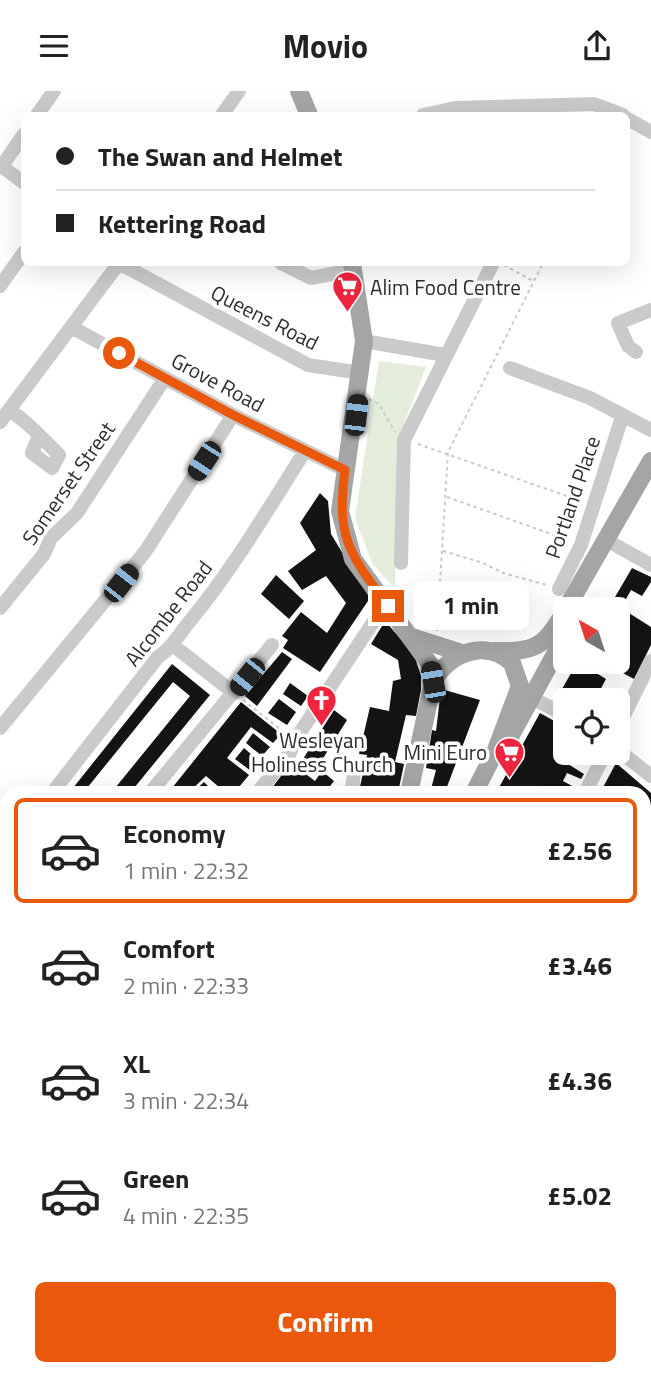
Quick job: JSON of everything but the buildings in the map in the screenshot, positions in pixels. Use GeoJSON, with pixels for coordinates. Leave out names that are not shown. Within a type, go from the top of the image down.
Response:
{"type":"FeatureCollection","features":[{"type":"Feature","properties":{"kind":"main road"},"geometry":{"type":"LineString","coordinates":[[299,91],[308,112]]}},
{"type":"Feature","properties":{"kind":"main road"},"geometry":{"type":"LineString","coordinates":[[352,266],[364,341],[340,511],[344,535],[353,559],[412,637],[430,666],[433,682]]}},
{"type":"Feature","properties":{"kind":"main road"},"geometry":{"type":"LineString","coordinates":[[611,543],[651,461]]}},
{"type":"Feature","properties":{"kind":"main road"},"geometry":{"type":"LineString","coordinates":[[573,597],[651,485]]}},
{"type":"Feature","properties":{"kind":"main road"},"geometry":{"type":"LineString","coordinates":[[412,637],[462,653],[518,651],[538,646],[553,633]]}},
{"type":"Feature","properties":{"kind":"main road"},"geometry":{"type":"LineString","coordinates":[[478,786],[496,750],[520,686],[512,663],[490,651]]}},
{"type":"Feature","properties":{"kind":"main road"},"geometry":{"type":"LineString","coordinates":[[411,786],[433,682],[443,665],[462,653]]}},
{"type":"Feature","properties":{"kind":"main road"},"geometry":{"type":"LineString","coordinates":[[496,750],[511,735],[553,659]]}},
{"type":"Feature","properties":{"kind":"street"},"geometry":{"type":"LineString","coordinates":[[39,112],[54,91]]}},
{"type":"Feature","properties":{"kind":"street"},"geometry":{"type":"LineString","coordinates":[[224,112],[239,91]]}},
{"type":"Feature","properties":{"kind":"street"},"geometry":{"type":"LineString","coordinates":[[437,112],[455,108],[547,111],[594,104],[612,112]]}},
{"type":"Feature","properties":{"kind":"street"},"geometry":{"type":"LineString","coordinates":[[630,120],[651,132]]}},
{"type":"Feature","properties":{"kind":"street"},"geometry":{"type":"LineString","coordinates":[[21,138],[1,166],[21,181]]}},
{"type":"Feature","properties":{"kind":"street"},"geometry":{"type":"LineString","coordinates":[[0,286],[21,256]]}},
{"type":"Feature","properties":{"kind":"street"},"geometry":{"type":"LineString","coordinates":[[0,422],[117,266]]}},
{"type":"Feature","properties":{"kind":"street","name":"Queens Road"},"geometry":{"type":"LineString","coordinates":[[125,266],[307,365],[361,373]]}},
{"type":"Feature","properties":{"kind":"street"},"geometry":{"type":"LineString","coordinates":[[287,266],[311,278],[352,266]]}},
{"type":"Feature","properties":{"kind":"street"},"geometry":{"type":"LineString","coordinates":[[401,563],[404,440],[491,266]]}},
{"type":"Feature","properties":{"kind":"street"},"geometry":{"type":"LineString","coordinates":[[636,352],[628,346],[618,323],[651,310]]}},
{"type":"Feature","properties":{"kind":"street","name":"Grove Road"},"geometry":{"type":"LineString","coordinates":[[73,328],[233,415],[345,470]]}},
{"type":"Feature","properties":{"kind":"street"},"geometry":{"type":"LineString","coordinates":[[364,341],[445,355]]}},
{"type":"Feature","properties":{"kind":"street","name":"Portland Place"},"geometry":{"type":"LineString","coordinates":[[510,367],[590,398],[651,430]]}},
{"type":"Feature","properties":{"kind":"street","name":"Somerset Street"},"geometry":{"type":"LineString","coordinates":[[0,608],[44,554],[51,538],[77,513],[164,378]]}},
{"type":"Feature","properties":{"kind":"street"},"geometry":{"type":"LineString","coordinates":[[9,410],[39,436]]}},
{"type":"Feature","properties":{"kind":"street"},"geometry":{"type":"LineString","coordinates":[[0,728],[145,552],[233,415]]}},
{"type":"Feature","properties":{"kind":"street","name":"Portland Place"},"geometry":{"type":"LineString","coordinates":[[570,597],[581,545],[622,417]]}},
{"type":"Feature","properties":{"kind":"street","name":"Alcombe Road"},"geometry":{"type":"LineString","coordinates":[[57,786],[158,657],[174,646],[179,634],[214,592],[305,451]]}},
{"type":"Feature","properties":{"kind":"street"},"geometry":{"type":"LineString","coordinates":[[611,543],[651,565]]}},
{"type":"Feature","properties":{"kind":"street"},"geometry":{"type":"LineString","coordinates":[[263,786],[290,753],[295,740],[388,606]]}},
{"type":"Feature","properties":{"kind":"street"},"geometry":{"type":"LineString","coordinates":[[156,786],[272,645]]}},
{"type":"Feature","properties":{"kind":"street"},"geometry":{"type":"LineString","coordinates":[[174,646],[234,693]]}},
{"type":"Feature","properties":{"kind":"street"},"geometry":{"type":"LineString","coordinates":[[630,703],[651,661]]}},
{"type":"Feature","properties":{"kind":"street"},"geometry":{"type":"LineString","coordinates":[[532,698],[553,709]]}},
{"type":"Feature","properties":{"kind":"street"},"geometry":{"type":"LineString","coordinates":[[630,759],[651,776]]}},
{"type":"Feature","properties":{"kind":"street"},"geometry":{"type":"LineString","coordinates":[[588,786],[599,765]]}},
{"type":"Feature","properties":{"kind":"street"},"geometry":{"type":"LineString","coordinates":[[352,786],[354,774]]}},
{"type":"Feature","properties":{"kind":"path"},"geometry":{"type":"LineString","coordinates":[[505,266],[534,282]]}},
{"type":"Feature","properties":{"kind":"path"},"geometry":{"type":"LineString","coordinates":[[436,637],[448,453],[542,266]]}},
{"type":"Feature","properties":{"kind":"path"},"geometry":{"type":"LineString","coordinates":[[448,453],[593,505]]}},
{"type":"Feature","properties":{"kind":"path"},"geometry":{"type":"LineString","coordinates":[[445,496],[581,545]]}},
{"type":"Feature","properties":{"kind":"path"},"geometry":{"type":"LineString","coordinates":[[441,551],[553,598]]}},
{"type":"Feature","properties":{"kind":"path"},"geometry":{"type":"LineString","coordinates":[[234,693],[295,740]]}},
{"type":"Feature","properties":{"kind":"path"},"geometry":{"type":"LineString","coordinates":[[0,1276],[0,1302]]}},
{"type":"Feature","properties":{"kind":"green space"},"geometry":{"type":"Polygon","coordinates":[[[379,361],[426,367],[397,441],[395,588],[373,565],[355,518],[379,361]]]}},
{"type":"Feature","properties":{"kind":"place","name":"Alim Food Centre"},"geometry":{"type":"Point","coordinates":[347,314]}},
{"type":"Feature","properties":{"kind":"place","name":"Wesleyan Holiness Church"},"geometry":{"type":"Point","coordinates":[322,727]}},
{"type":"Feature","properties":{"kind":"place","name":"Mini Euro"},"geometry":{"type":"Point","coordinates":[510,779]}},
{"type":"Feature","properties":{"kind":"route"},"geometry":{"type":"LineString","coordinates":[[119,353],[233,415],[345,470],[340,511],[344,535],[353,559],[388,606]]}}]}
